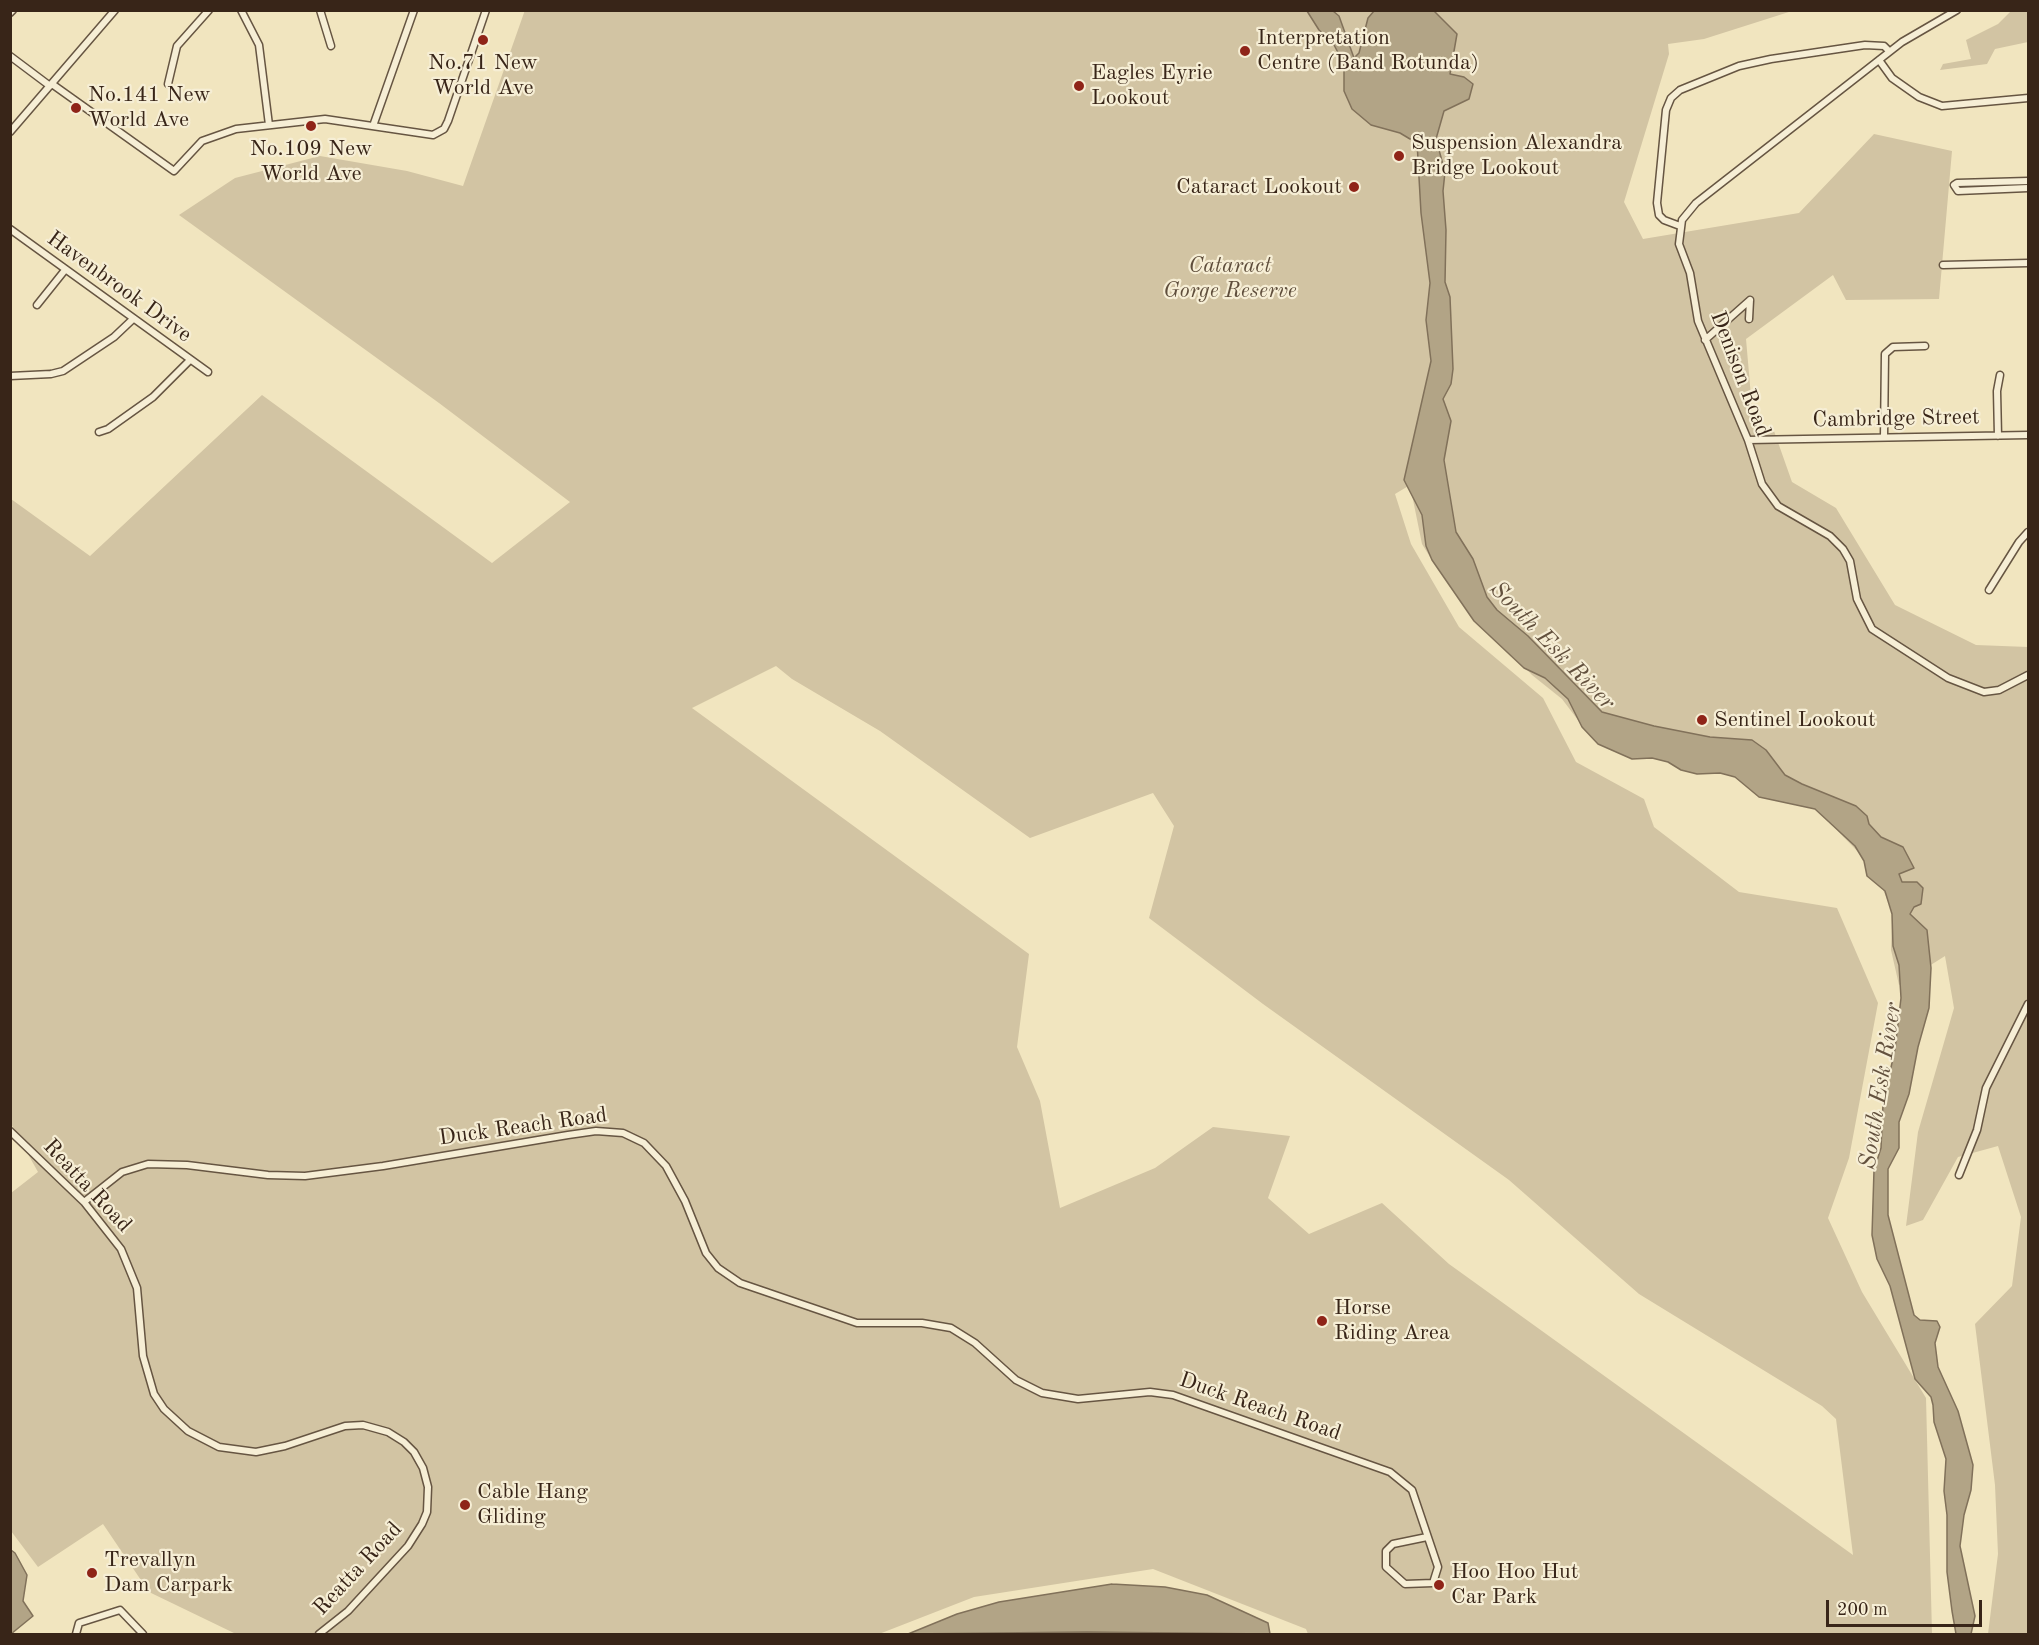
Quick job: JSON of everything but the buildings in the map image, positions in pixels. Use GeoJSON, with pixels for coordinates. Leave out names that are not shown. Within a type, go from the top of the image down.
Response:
{"type":"FeatureCollection","features":[{"type":"Feature","properties":{"kind":"street"},"geometry":{"type":"LineString","coordinates":[[10,132],[116,10]]}},
{"type":"Feature","properties":{"kind":"street"},"geometry":{"type":"LineString","coordinates":[[168,84],[177,46],[209,10]]}},
{"type":"Feature","properties":{"kind":"street"},"geometry":{"type":"LineString","coordinates":[[241,10],[259,45],[269,125]]}},
{"type":"Feature","properties":{"kind":"street"},"geometry":{"type":"LineString","coordinates":[[320,10],[331,46]]}},
{"type":"Feature","properties":{"kind":"street"},"geometry":{"type":"LineString","coordinates":[[373,126],[414,10]]}},
{"type":"Feature","properties":{"kind":"street"},"geometry":{"type":"LineString","coordinates":[[10,56],[174,171],[189,153],[212,137],[236,129],[325,119],[433,135],[444,129],[486,10]]}},
{"type":"Feature","properties":{"kind":"street"},"geometry":{"type":"LineString","coordinates":[[1889,51],[1884,46],[1857,45],[1762,61],[1739,66],[1680,90],[1668,104],[1664,120],[1657,203],[1659,215],[1669,223],[1680,226],[1684,216],[1696,203],[1889,51],[1957,10]]}},
{"type":"Feature","properties":{"kind":"street"},"geometry":{"type":"LineString","coordinates":[[1879,60],[1892,78],[1913,93],[1942,106],[2028,98]]}},
{"type":"Feature","properties":{"kind":"street"},"geometry":{"type":"LineString","coordinates":[[2028,181],[1957,183],[1954,189],[2028,188]]}},
{"type":"Feature","properties":{"kind":"street","name":"Denison Road"},"geometry":{"type":"LineString","coordinates":[[1680,226],[1680,248],[1690,273],[1697,315],[1705,340],[1748,440],[1762,484],[1771,499],[1789,513],[1830,536],[1843,549],[1850,561],[1862,610],[1876,633],[1957,683],[1984,692],[1999,690],[2028,675]]}},
{"type":"Feature","properties":{"kind":"street","name":"Havenbrook Drive"},"geometry":{"type":"LineString","coordinates":[[11,232],[207,372]]}},
{"type":"Feature","properties":{"kind":"street"},"geometry":{"type":"LineString","coordinates":[[1943,265],[2028,263]]}},
{"type":"Feature","properties":{"kind":"street"},"geometry":{"type":"LineString","coordinates":[[37,306],[65,270]]}},
{"type":"Feature","properties":{"kind":"street"},"geometry":{"type":"LineString","coordinates":[[1705,340],[1750,300],[1749,320]]}},
{"type":"Feature","properties":{"kind":"street"},"geometry":{"type":"LineString","coordinates":[[10,376],[51,374],[63,371],[114,337],[133,319]]}},
{"type":"Feature","properties":{"kind":"street"},"geometry":{"type":"LineString","coordinates":[[1884,437],[1885,354],[1893,347],[1925,346]]}},
{"type":"Feature","properties":{"kind":"street"},"geometry":{"type":"LineString","coordinates":[[99,432],[108,429],[153,397],[189,361]]}},
{"type":"Feature","properties":{"kind":"street"},"geometry":{"type":"LineString","coordinates":[[1998,436],[1997,391],[2000,375]]}},
{"type":"Feature","properties":{"kind":"street","name":"Cambridge Street"},"geometry":{"type":"LineString","coordinates":[[1740,425],[1752,434],[1764,438]]}},
{"type":"Feature","properties":{"kind":"street","name":"Cambridge Street"},"geometry":{"type":"LineString","coordinates":[[1748,440],[2028,435]]}},
{"type":"Feature","properties":{"kind":"street"},"geometry":{"type":"LineString","coordinates":[[1989,590],[2019,542],[2028,532]]}},
{"type":"Feature","properties":{"kind":"street"},"geometry":{"type":"LineString","coordinates":[[1959,1175],[1977,1130],[1986,1088],[2028,1004]]}},
{"type":"Feature","properties":{"kind":"street","name":"Reatta Road"},"geometry":{"type":"LineString","coordinates":[[10,1131],[84,1202],[113,1237],[137,1288],[143,1356],[154,1394],[164,1409],[188,1431],[219,1447],[256,1452],[285,1446],[339,1428],[363,1425],[381,1429],[398,1438],[418,1459],[428,1487],[427,1512],[423,1524],[408,1546],[348,1611],[319,1635]]}},
{"type":"Feature","properties":{"kind":"street","name":"Duck Reach Road"},"geometry":{"type":"LineString","coordinates":[[84,1202],[122,1172],[148,1164],[186,1165],[268,1175],[305,1176],[383,1166],[577,1134],[605,1131],[623,1133],[644,1143],[666,1166],[685,1201],[706,1253],[717,1268],[740,1283],[857,1323],[922,1323],[951,1328],[975,1343],[1016,1380],[1042,1393],[1078,1399],[1150,1392],[1173,1395],[1390,1472],[1410,1487],[1419,1506],[1438,1567],[1435,1582],[1428,1585],[1411,1585],[1395,1577],[1385,1563],[1388,1548],[1393,1544],[1427,1537]]}},
{"type":"Feature","properties":{"kind":"street"},"geometry":{"type":"LineString","coordinates":[[76,1635],[79,1623],[120,1610],[143,1635]]}},
{"type":"Feature","properties":{"kind":"green space","name":"Cataract Gorge Reserve"},"geometry":{"type":"Polygon","coordinates":[[[525,10],[1792,11],[1704,39],[1668,44],[1669,54],[1624,202],[1643,239],[1799,213],[1874,134],[1952,151],[1939,299],[1846,300],[1833,275],[1746,339],[1754,431],[1774,431],[1792,482],[1836,508],[1895,605],[1976,645],[2028,647],[2028,1634],[1988,1634],[1998,1554],[1995,1485],[1975,1324],[2012,1286],[2021,1217],[1998,1146],[1958,1157],[1923,1220],[1906,1226],[1918,1132],[1954,1008],[1945,956],[1899,985],[1891,950],[1892,911],[1881,885],[1865,859],[1783,775],[1584,728],[1562,699],[1532,675],[1460,599],[1422,544],[1410,485],[1395,494],[1411,544],[1459,627],[1543,698],[1576,762],[1644,799],[1654,827],[1739,892],[1837,908],[1878,1003],[1849,1158],[1828,1218],[1862,1292],[1926,1398],[1932,1634],[1308,1634],[1306,1629],[1153,1569],[974,1597],[879,1634],[236,1634],[149,1592],[103,1524],[38,1567],[11,1531],[11,1193],[38,1172],[10,1122],[11,499],[90,556],[262,395],[492,563],[570,502],[439,403],[179,215],[235,178],[320,156],[407,171],[463,186],[525,10]],[[776,666],[692,708],[1029,954],[1017,1047],[1040,1101],[1060,1208],[1155,1168],[1213,1127],[1290,1136],[1268,1198],[1309,1234],[1382,1203],[1449,1264],[1853,1555],[1836,1419],[1822,1406],[1639,1294],[1509,1180],[1263,1004],[1149,918],[1174,826],[1153,793],[1030,838],[880,731],[792,679],[776,666]]]}},
{"type":"Feature","properties":{"kind":"green space"},"geometry":{"type":"Polygon","coordinates":[[[2011,11],[2028,11],[2028,42],[1995,49],[1987,64],[1940,70],[1943,64],[1971,59],[1966,40],[1998,24],[2011,11]]]}},
{"type":"Feature","properties":{"kind":"shaded area"},"geometry":{"type":"Polygon","coordinates":[[[1307,11],[1333,11],[1339,16],[1354,58],[1359,53],[1368,18],[1374,11],[1434,11],[1457,34],[1450,74],[1464,77],[1473,84],[1469,99],[1444,111],[1436,139],[1445,172],[1443,191],[1446,230],[1445,282],[1450,297],[1453,369],[1451,384],[1443,399],[1451,421],[1444,460],[1456,532],[1473,559],[1487,597],[1497,610],[1528,636],[1602,712],[1654,726],[1710,737],[1752,740],[1766,750],[1785,775],[1856,806],[1867,816],[1869,824],[1881,837],[1903,847],[1914,868],[1899,874],[1902,882],[1917,882],[1923,888],[1921,904],[1914,907],[1910,914],[1927,930],[1931,968],[1929,1008],[1918,1047],[1909,1094],[1899,1122],[1899,1148],[1888,1169],[1888,1215],[1914,1315],[1920,1320],[1937,1321],[1940,1327],[1935,1343],[1938,1367],[1958,1411],[1973,1465],[1971,1490],[1964,1515],[1960,1546],[1975,1616],[1971,1634],[1956,1634],[1952,1611],[1947,1572],[1947,1515],[1944,1491],[1946,1459],[1934,1422],[1933,1405],[1931,1397],[1915,1379],[1890,1286],[1877,1259],[1872,1235],[1874,1170],[1881,1148],[1883,1104],[1895,1049],[1901,998],[1899,965],[1893,946],[1892,914],[1885,891],[1867,876],[1864,861],[1855,846],[1815,809],[1759,797],[1735,777],[1720,773],[1697,774],[1652,758],[1632,759],[1598,744],[1582,727],[1568,699],[1545,678],[1524,668],[1474,621],[1432,560],[1426,546],[1422,515],[1404,480],[1431,361],[1426,320],[1430,283],[1421,213],[1417,142],[1414,137],[1410,139],[1400,133],[1371,125],[1352,109],[1344,91],[1344,64],[1333,43],[1319,30],[1307,11]]]}},
{"type":"Feature","properties":{"kind":"shaded area"},"geometry":{"type":"Polygon","coordinates":[[[11,1550],[27,1575],[23,1601],[33,1616],[11,1634],[11,1550]]]}},
{"type":"Feature","properties":{"kind":"shaded area"},"geometry":{"type":"Polygon","coordinates":[[[1112,1584],[1165,1587],[1207,1595],[1268,1623],[1270,1634],[1087,1632],[908,1634],[957,1614],[999,1602],[1112,1584]]]}},
{"type":"Feature","properties":{"kind":"place","name":"No.71 New World Ave"},"geometry":{"type":"Point","coordinates":[483,40]}},
{"type":"Feature","properties":{"kind":"place","name":"Interpretation Centre (Band Rotunda)"},"geometry":{"type":"Point","coordinates":[1245,51]}},
{"type":"Feature","properties":{"kind":"place","name":"Eagles Eyrie Lookout"},"geometry":{"type":"Point","coordinates":[1079,86]}},
{"type":"Feature","properties":{"kind":"place","name":"No.141 New World Ave"},"geometry":{"type":"Point","coordinates":[76,108]}},
{"type":"Feature","properties":{"kind":"place","name":"No.109 New World Ave"},"geometry":{"type":"Point","coordinates":[311,126]}},
{"type":"Feature","properties":{"kind":"place","name":"Suspension Alexandra Bridge Lookout"},"geometry":{"type":"Point","coordinates":[1399,156]}},
{"type":"Feature","properties":{"kind":"place","name":"Cataract Lookout"},"geometry":{"type":"Point","coordinates":[1354,187]}},
{"type":"Feature","properties":{"kind":"place","name":"Sentinel Lookout"},"geometry":{"type":"Point","coordinates":[1702,720]}},
{"type":"Feature","properties":{"kind":"place","name":"Horse Riding Area"},"geometry":{"type":"Point","coordinates":[1322,1321]}},
{"type":"Feature","properties":{"kind":"place","name":"Cable Hang Gliding"},"geometry":{"type":"Point","coordinates":[465,1505]}},
{"type":"Feature","properties":{"kind":"place","name":"Trevallyn Dam Carpark"},"geometry":{"type":"Point","coordinates":[92,1573]}},
{"type":"Feature","properties":{"kind":"place","name":"Hoo Hoo Hut Car Park"},"geometry":{"type":"Point","coordinates":[1439,1585]}},
{"type":"Feature","properties":{"kind":"water label","name":"South Esk River"},"geometry":{"type":"Point","coordinates":[1552,646]}},
{"type":"Feature","properties":{"kind":"water label","name":"South Esk River"},"geometry":{"type":"Point","coordinates":[1881,1086]}}]}
